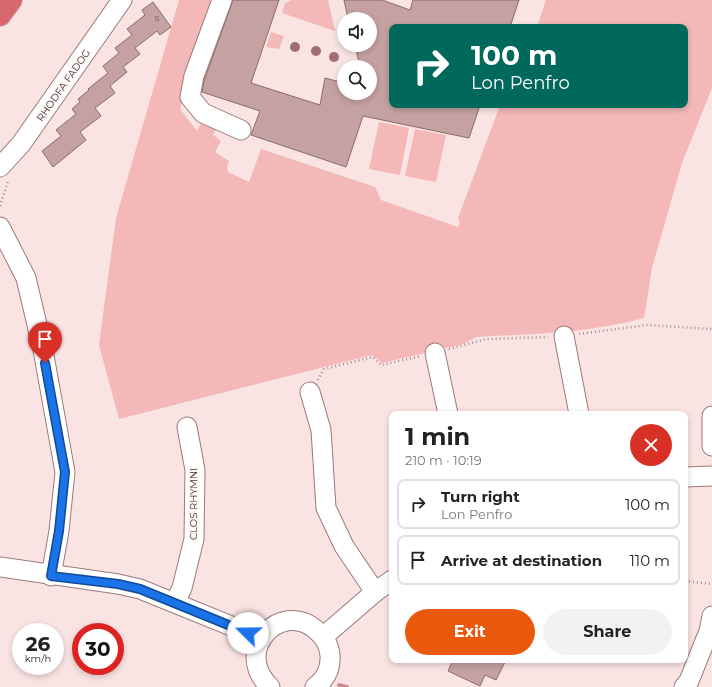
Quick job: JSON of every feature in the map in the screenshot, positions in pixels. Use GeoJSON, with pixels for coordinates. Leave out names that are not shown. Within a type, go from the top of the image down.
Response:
{"type":"FeatureCollection","features":[{"type":"Feature","properties":{"kind":"highway"},"geometry":{"type":"LineString","coordinates":[[0,15],[11,0]]}},
{"type":"Feature","properties":{"kind":"street","name":"RHODFA FADOG"},"geometry":{"type":"LineString","coordinates":[[0,167],[20,144],[122,0]]}},
{"type":"Feature","properties":{"kind":"street"},"geometry":{"type":"LineString","coordinates":[[222,0],[194,76],[190,97],[203,112],[241,130]]}},
{"type":"Feature","properties":{"kind":"street"},"geometry":{"type":"LineString","coordinates":[[0,227],[26,278],[43,350],[65,472],[59,531],[51,576]]}},
{"type":"Feature","properties":{"kind":"street"},"geometry":{"type":"LineString","coordinates":[[564,336],[578,411]]}},
{"type":"Feature","properties":{"kind":"street"},"geometry":{"type":"LineString","coordinates":[[435,353],[447,411]]}},
{"type":"Feature","properties":{"kind":"street"},"geometry":{"type":"LineString","coordinates":[[310,392],[321,430],[326,508],[344,546],[375,592]]}},
{"type":"Feature","properties":{"kind":"street"},"geometry":{"type":"LineString","coordinates":[[712,416],[712,446]]}},
{"type":"Feature","properties":{"kind":"street","name":"CLOS RHYMNI"},"geometry":{"type":"LineString","coordinates":[[175,602],[182,588],[194,539],[195,470],[187,427]]}},
{"type":"Feature","properties":{"kind":"street"},"geometry":{"type":"LineString","coordinates":[[688,477],[712,476]]}},
{"type":"Feature","properties":{"kind":"street"},"geometry":{"type":"LineString","coordinates":[[0,567],[51,576],[118,584],[140,589],[261,638]]}},
{"type":"Feature","properties":{"kind":"street"},"geometry":{"type":"LineString","coordinates":[[324,636],[375,592],[389,582]]}},
{"type":"Feature","properties":{"kind":"street"},"geometry":{"type":"LineString","coordinates":[[691,685],[710,631],[712,616]]}},
{"type":"Feature","properties":{"kind":"street"},"geometry":{"type":"LineString","coordinates":[[270,687],[261,679],[256,667],[255,653],[261,638],[270,629],[281,622],[296,621],[309,624],[324,636],[329,648],[330,661],[328,671],[322,682],[315,687]]}},
{"type":"Feature","properties":{"kind":"path"},"geometry":{"type":"LineString","coordinates":[[310,392],[324,369],[373,357],[381,365],[435,353],[486,339],[564,336],[647,325],[712,329]]}},
{"type":"Feature","properties":{"kind":"path"},"geometry":{"type":"LineString","coordinates":[[688,581],[712,584]]}},
{"type":"Feature","properties":{"kind":"shaded area"},"geometry":{"type":"Polygon","coordinates":[[[179,0],[215,0],[180,109],[197,131],[203,119],[217,127],[213,135],[221,141],[215,152],[229,161],[227,168],[228,172],[249,182],[261,149],[375,187],[381,200],[458,227],[460,223],[458,218],[499,108],[688,108],[688,24],[538,24],[546,0],[712,0],[712,88],[682,163],[652,268],[644,318],[581,330],[476,337],[463,344],[382,363],[372,355],[119,419],[99,345],[116,218],[179,0]]]}},
{"type":"Feature","properties":{"kind":"shaded area"},"geometry":{"type":"Polygon","coordinates":[[[292,0],[328,0],[335,31],[282,13],[285,3],[292,0]]]}},
{"type":"Feature","properties":{"kind":"shaded area"},"geometry":{"type":"Polygon","coordinates":[[[271,32],[284,36],[279,49],[266,47],[271,32]]]}},
{"type":"Feature","properties":{"kind":"shaded area"},"geometry":{"type":"Polygon","coordinates":[[[379,122],[409,128],[400,175],[369,169],[379,122]]]}},
{"type":"Feature","properties":{"kind":"shaded area"},"geometry":{"type":"Polygon","coordinates":[[[415,129],[446,135],[436,182],[405,176],[415,129]]]}},
{"type":"Feature","properties":{"kind":"building"},"geometry":{"type":"Polygon","coordinates":[[[233,0],[279,0],[251,83],[320,105],[325,78],[337,81],[337,100],[377,100],[377,60],[358,60],[357,52],[377,52],[377,12],[347,12],[344,0],[382,0],[410,10],[413,0],[519,0],[511,24],[389,24],[389,108],[479,108],[469,138],[363,116],[346,167],[251,135],[260,111],[202,92],[204,81],[233,0]]]}},
{"type":"Feature","properties":{"kind":"building"},"geometry":{"type":"Polygon","coordinates":[[[153,2],[171,27],[160,35],[157,31],[135,48],[140,54],[123,67],[127,72],[110,86],[115,93],[95,108],[101,116],[80,132],[86,140],[53,167],[42,151],[61,136],[56,130],[76,114],[72,109],[80,102],[78,99],[108,73],[103,66],[119,53],[115,48],[132,35],[127,29],[145,15],[142,10],[153,2]]]}},
{"type":"Feature","properties":{"kind":"building"},"geometry":{"type":"Polygon","coordinates":[[[452,663],[504,663],[496,680],[485,675],[480,686],[448,671],[452,663]]]}},
{"type":"Feature","properties":{"kind":"waterway"},"geometry":{"type":"LineString","coordinates":[[339,685],[347,687]]}},
{"type":"Feature","properties":{"kind":"route"},"geometry":{"type":"LineString","coordinates":[[45,363],[48,388],[65,472],[59,531],[51,576],[118,584],[140,589],[248,633]]}}]}
